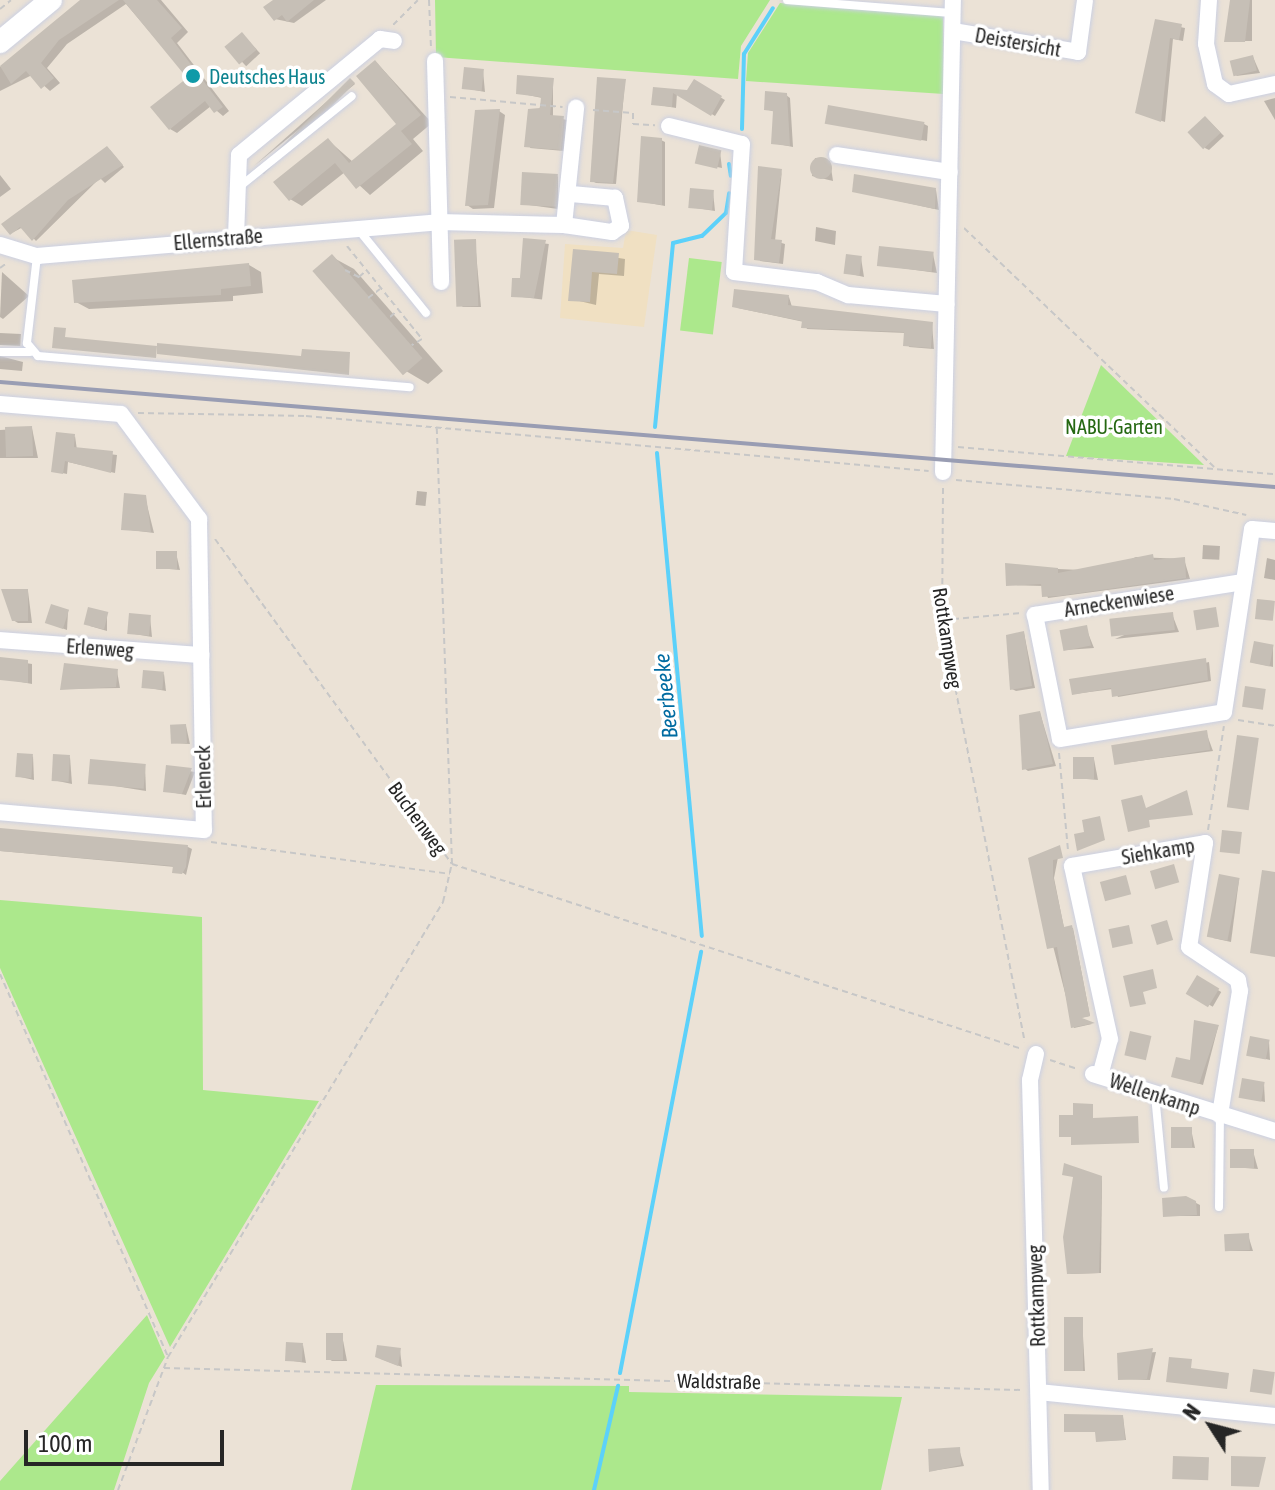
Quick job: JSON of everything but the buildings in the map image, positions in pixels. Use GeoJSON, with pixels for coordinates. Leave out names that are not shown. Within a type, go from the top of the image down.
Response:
{"type":"FeatureCollection","features":[{"type":"Feature","properties":{"kind":"main road"},"geometry":{"type":"LineString","coordinates":[[0,42],[51,0]]}},
{"type":"Feature","properties":{"kind":"street","name":"Deistersicht"},"geometry":{"type":"LineString","coordinates":[[953,31],[1078,52],[1085,0]]}},
{"type":"Feature","properties":{"kind":"street"},"geometry":{"type":"LineString","coordinates":[[1209,0],[1206,44],[1215,84],[1229,94],[1275,84]]}},
{"type":"Feature","properties":{"kind":"street"},"geometry":{"type":"LineString","coordinates":[[943,476],[953,7]]}},
{"type":"Feature","properties":{"kind":"street"},"geometry":{"type":"LineString","coordinates":[[236,237],[235,191],[239,155],[387,40]]}},
{"type":"Feature","properties":{"kind":"street"},"geometry":{"type":"LineString","coordinates":[[435,61],[441,282]]}},
{"type":"Feature","properties":{"kind":"street"},"geometry":{"type":"LineString","coordinates":[[564,225],[571,194],[576,108]]}},
{"type":"Feature","properties":{"kind":"street"},"geometry":{"type":"LineString","coordinates":[[669,126],[742,144],[734,272],[817,282],[848,295],[947,304]]}},
{"type":"Feature","properties":{"kind":"street"},"geometry":{"type":"LineString","coordinates":[[837,155],[950,172]]}},
{"type":"Feature","properties":{"kind":"street","name":"Ellernstraße"},"geometry":{"type":"LineString","coordinates":[[0,245],[37,256],[439,222],[564,225],[612,232],[621,226],[615,198],[571,194]]}},
{"type":"Feature","properties":{"kind":"street"},"geometry":{"type":"LineString","coordinates":[[0,404],[121,414],[199,519]]}},
{"type":"Feature","properties":{"kind":"street","name":"Erleneck"},"geometry":{"type":"LineString","coordinates":[[0,812],[204,830],[199,519]]}},
{"type":"Feature","properties":{"kind":"street"},"geometry":{"type":"LineString","coordinates":[[1060,739],[1224,712],[1252,529],[1269,530]]}},
{"type":"Feature","properties":{"kind":"street","name":"Arneckenwiese"},"geometry":{"type":"LineString","coordinates":[[1060,739],[1035,615],[1243,582]]}},
{"type":"Feature","properties":{"kind":"street","name":"Erlenweg"},"geometry":{"type":"LineString","coordinates":[[0,640],[201,655]]}},
{"type":"Feature","properties":{"kind":"street","name":"Siehkamp"},"geometry":{"type":"LineString","coordinates":[[1072,866],[1205,843],[1189,947],[1238,980],[1240,991],[1220,1115]]}},
{"type":"Feature","properties":{"kind":"street"},"geometry":{"type":"LineString","coordinates":[[1072,866],[1110,1039],[1097,1075]]}},
{"type":"Feature","properties":{"kind":"street","name":"Rottkampweg"},"geometry":{"type":"LineString","coordinates":[[1031,1052],[1041,1490]]}},
{"type":"Feature","properties":{"kind":"street","name":"Wellenkamp"},"geometry":{"type":"LineString","coordinates":[[1097,1075],[1275,1131]]}},
{"type":"Feature","properties":{"kind":"street"},"geometry":{"type":"LineString","coordinates":[[1039,1392],[1275,1416]]}},
{"type":"Feature","properties":{"kind":"lane"},"geometry":{"type":"LineString","coordinates":[[787,0],[953,7]]}},
{"type":"Feature","properties":{"kind":"lane"},"geometry":{"type":"LineString","coordinates":[[235,191],[352,96]]}},
{"type":"Feature","properties":{"kind":"lane"},"geometry":{"type":"LineString","coordinates":[[357,228],[426,313]]}},
{"type":"Feature","properties":{"kind":"lane"},"geometry":{"type":"LineString","coordinates":[[30,352],[37,256]]}},
{"type":"Feature","properties":{"kind":"lane"},"geometry":{"type":"LineString","coordinates":[[0,352],[30,352],[410,387]]}},
{"type":"Feature","properties":{"kind":"lane"},"geometry":{"type":"LineString","coordinates":[[1155,1095],[1164,1188]]}},
{"type":"Feature","properties":{"kind":"lane"},"geometry":{"type":"LineString","coordinates":[[1219,1207],[1220,1115]]}},
{"type":"Feature","properties":{"kind":"path"},"geometry":{"type":"LineString","coordinates":[[0,9],[11,0]]}},
{"type":"Feature","properties":{"kind":"path"},"geometry":{"type":"LineString","coordinates":[[387,40],[418,0]]}},
{"type":"Feature","properties":{"kind":"path"},"geometry":{"type":"LineString","coordinates":[[429,0],[435,61]]}},
{"type":"Feature","properties":{"kind":"path"},"geometry":{"type":"LineString","coordinates":[[436,95],[633,113],[633,124],[669,126]]}},
{"type":"Feature","properties":{"kind":"path"},"geometry":{"type":"LineString","coordinates":[[949,214],[1214,467]]}},
{"type":"Feature","properties":{"kind":"path"},"geometry":{"type":"LineString","coordinates":[[334,230],[422,339],[412,345]]}},
{"type":"Feature","properties":{"kind":"path"},"geometry":{"type":"LineString","coordinates":[[345,270],[359,277],[366,271]]}},
{"type":"Feature","properties":{"kind":"path"},"geometry":{"type":"LineString","coordinates":[[368,298],[380,288]]}},
{"type":"Feature","properties":{"kind":"path"},"geometry":{"type":"LineString","coordinates":[[390,317],[398,310]]}},
{"type":"Feature","properties":{"kind":"path"},"geometry":{"type":"LineString","coordinates":[[121,414],[306,416],[1174,499],[1241,510],[1269,530]]}},
{"type":"Feature","properties":{"kind":"path"},"geometry":{"type":"LineString","coordinates":[[118,1490],[168,1357],[430,932],[450,874],[437,428]]}},
{"type":"Feature","properties":{"kind":"path"},"geometry":{"type":"LineString","coordinates":[[954,446],[1015,457],[1214,467],[1275,474]]}},
{"type":"Feature","properties":{"kind":"path","name":"Rottkampweg"},"geometry":{"type":"LineString","coordinates":[[943,476],[942,620],[1031,1052]]}},
{"type":"Feature","properties":{"kind":"path","name":"Buchenweg"},"geometry":{"type":"LineString","coordinates":[[199,519],[452,864],[1031,1052]]}},
{"type":"Feature","properties":{"kind":"path"},"geometry":{"type":"LineString","coordinates":[[942,620],[1035,615]]}},
{"type":"Feature","properties":{"kind":"path"},"geometry":{"type":"LineString","coordinates":[[1205,843],[1224,712],[1275,726]]}},
{"type":"Feature","properties":{"kind":"path"},"geometry":{"type":"LineString","coordinates":[[1060,739],[1072,866]]}},
{"type":"Feature","properties":{"kind":"path"},"geometry":{"type":"LineString","coordinates":[[204,830],[204,838],[225,847],[450,874]]}},
{"type":"Feature","properties":{"kind":"path"},"geometry":{"type":"LineString","coordinates":[[0,974],[168,1357]]}},
{"type":"Feature","properties":{"kind":"path","name":"Wellenkamp"},"geometry":{"type":"LineString","coordinates":[[1031,1052],[1097,1075]]}},
{"type":"Feature","properties":{"kind":"path","name":"Waldstraße"},"geometry":{"type":"LineString","coordinates":[[163,1368],[1039,1392]]}},
{"type":"Feature","properties":{"kind":"shaded area"},"geometry":{"type":"Polygon","coordinates":[[[626,230],[657,235],[644,327],[560,318],[565,244],[623,248],[626,230]]]}},
{"type":"Feature","properties":{"kind":"green space"},"geometry":{"type":"Polygon","coordinates":[[[435,0],[770,0],[741,46],[738,79],[436,57],[435,0]]]}},
{"type":"Feature","properties":{"kind":"green space"},"geometry":{"type":"Polygon","coordinates":[[[780,3],[943,15],[944,94],[746,81],[748,53],[780,3]]]}},
{"type":"Feature","properties":{"kind":"green space"},"geometry":{"type":"Polygon","coordinates":[[[689,258],[722,262],[713,334],[680,330],[689,258]]]}},
{"type":"Feature","properties":{"kind":"green space","name":"NABU-Garten"},"geometry":{"type":"Polygon","coordinates":[[[1101,365],[1204,465],[1066,456],[1101,365]]]}},
{"type":"Feature","properties":{"kind":"green space"},"geometry":{"type":"Polygon","coordinates":[[[0,900],[202,917],[203,1090],[319,1101],[170,1347],[0,968],[0,900]]]}},
{"type":"Feature","properties":{"kind":"green space"},"geometry":{"type":"Polygon","coordinates":[[[147,1315],[165,1357],[149,1383],[114,1490],[0,1490],[0,1481],[147,1315]]]}},
{"type":"Feature","properties":{"kind":"green space"},"geometry":{"type":"Polygon","coordinates":[[[376,1385],[629,1386],[629,1392],[902,1397],[881,1490],[351,1490],[376,1385]]]}},
{"type":"Feature","properties":{"kind":"waterway","name":"Beerbeeke"},"geometry":{"type":"LineString","coordinates":[[742,129],[744,54],[773,8]]}},
{"type":"Feature","properties":{"kind":"waterway","name":"Beerbeeke"},"geometry":{"type":"LineString","coordinates":[[729,164],[731,176]]}},
{"type":"Feature","properties":{"kind":"waterway","name":"Beerbeeke"},"geometry":{"type":"LineString","coordinates":[[655,427],[673,243],[702,236],[726,213],[729,193]]}},
{"type":"Feature","properties":{"kind":"waterway","name":"Beerbeeke"},"geometry":{"type":"LineString","coordinates":[[657,453],[702,936]]}},
{"type":"Feature","properties":{"kind":"waterway","name":"Beerbeeke"},"geometry":{"type":"LineString","coordinates":[[620,1373],[701,952]]}},
{"type":"Feature","properties":{"kind":"waterway","name":"Beerbeeke"},"geometry":{"type":"LineString","coordinates":[[594,1490],[618,1386]]}},
{"type":"Feature","properties":{"kind":"railway"},"geometry":{"type":"LineString","coordinates":[[0,382],[1275,487]]}},
{"type":"Feature","properties":{"kind":"place","name":"Deutsches Haus"},"geometry":{"type":"Point","coordinates":[193,76]}}]}
